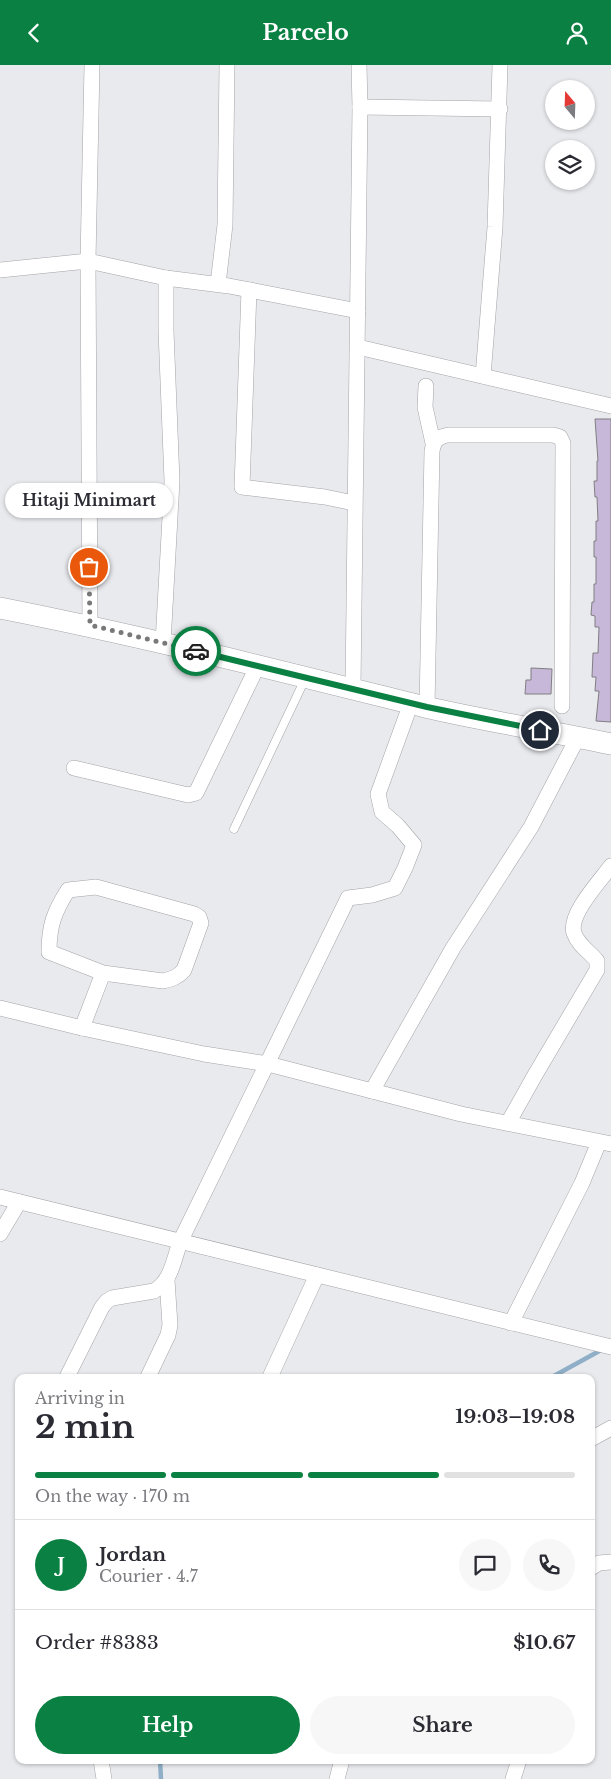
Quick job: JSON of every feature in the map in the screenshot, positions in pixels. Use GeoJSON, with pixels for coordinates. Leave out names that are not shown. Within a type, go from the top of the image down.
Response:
{"type":"FeatureCollection","features":[{"type":"Feature","properties":{"kind":"street"},"geometry":{"type":"LineString","coordinates":[[90,625],[88,261],[92,65]]}},
{"type":"Feature","properties":{"kind":"street"},"geometry":{"type":"LineString","coordinates":[[218,285],[225,225],[227,65]]}},
{"type":"Feature","properties":{"kind":"street"},"geometry":{"type":"LineString","coordinates":[[353,688],[354,503],[358,347],[359,65]]}},
{"type":"Feature","properties":{"kind":"street"},"geometry":{"type":"LineString","coordinates":[[483,376],[495,227],[500,65]]}},
{"type":"Feature","properties":{"kind":"street"},"geometry":{"type":"LineString","coordinates":[[360,107],[500,109]]}},
{"type":"Feature","properties":{"kind":"street"},"geometry":{"type":"LineString","coordinates":[[0,270],[88,261],[166,278],[249,290],[358,311]]}},
{"type":"Feature","properties":{"kind":"street"},"geometry":{"type":"LineString","coordinates":[[164,643],[172,481],[166,331],[166,278]]}},
{"type":"Feature","properties":{"kind":"street"},"geometry":{"type":"LineString","coordinates":[[249,290],[242,487],[325,497],[354,503]]}},
{"type":"Feature","properties":{"kind":"street"},"geometry":{"type":"LineString","coordinates":[[358,347],[611,406]]}},
{"type":"Feature","properties":{"kind":"street"},"geometry":{"type":"LineString","coordinates":[[68,1374],[102,1307],[107,1301],[112,1298],[154,1291],[160,1288],[167,1280],[180,1242],[348,898],[372,895],[395,888],[414,845],[382,811],[378,794],[419,705],[433,443],[425,407],[426,386]]}},
{"type":"Feature","properties":{"kind":"street"},"geometry":{"type":"LineString","coordinates":[[433,443],[439,437],[458,435],[554,435],[560,437],[563,443],[562,705]]}},
{"type":"Feature","properties":{"kind":"street"},"geometry":{"type":"LineString","coordinates":[[0,608],[90,625],[419,705],[611,744]]}},
{"type":"Feature","properties":{"kind":"street"},"geometry":{"type":"LineString","coordinates":[[74,768],[188,795],[196,793],[258,665]]}},
{"type":"Feature","properties":{"kind":"street"},"geometry":{"type":"LineString","coordinates":[[372,1091],[453,948],[531,827],[578,737]]}},
{"type":"Feature","properties":{"kind":"street"},"geometry":{"type":"LineString","coordinates":[[508,1123],[597,969],[597,961],[574,934],[573,926],[575,915],[611,866]]}},
{"type":"Feature","properties":{"kind":"street"},"geometry":{"type":"LineString","coordinates":[[96,887],[199,917],[201,923],[184,970],[179,975],[163,981],[103,973],[49,952],[49,933],[56,909],[68,890],[96,887]]}},
{"type":"Feature","properties":{"kind":"street"},"geometry":{"type":"LineString","coordinates":[[82,1028],[103,973]]}},
{"type":"Feature","properties":{"kind":"street"},"geometry":{"type":"LineString","coordinates":[[0,1008],[82,1028],[268,1064],[461,1114],[605,1143],[582,1183],[511,1323]]}},
{"type":"Feature","properties":{"kind":"street"},"geometry":{"type":"LineString","coordinates":[[0,1197],[611,1347]]}},
{"type":"Feature","properties":{"kind":"street"},"geometry":{"type":"LineString","coordinates":[[0,1234],[19,1202]]}},
{"type":"Feature","properties":{"kind":"street"},"geometry":{"type":"LineString","coordinates":[[271,1374],[317,1275]]}},
{"type":"Feature","properties":{"kind":"street"},"geometry":{"type":"LineString","coordinates":[[149,1374],[168,1335],[170,1325],[167,1280]]}},
{"type":"Feature","properties":{"kind":"street"},"geometry":{"type":"LineString","coordinates":[[595,1437],[611,1428]]}},
{"type":"Feature","properties":{"kind":"street"},"geometry":{"type":"LineString","coordinates":[[595,1566],[611,1561]]}},
{"type":"Feature","properties":{"kind":"street"},"geometry":{"type":"LineString","coordinates":[[102,1764],[104,1779]]}},
{"type":"Feature","properties":{"kind":"street"},"geometry":{"type":"LineString","coordinates":[[337,1779],[341,1764]]}},
{"type":"Feature","properties":{"kind":"street"},"geometry":{"type":"LineString","coordinates":[[513,1779],[518,1764]]}},
{"type":"Feature","properties":{"kind":"lane"},"geometry":{"type":"LineString","coordinates":[[234,829],[306,677]]}},
{"type":"Feature","properties":{"kind":"building"},"geometry":{"type":"Polygon","coordinates":[[[595,419],[611,419],[611,722],[596,721],[599,691],[595,691],[596,677],[592,677],[593,653],[598,653],[599,627],[595,627],[595,616],[591,615],[592,602],[594,602],[594,584],[596,584],[594,541],[596,541],[596,521],[598,521],[594,481],[597,481],[598,461],[595,419]]]}},
{"type":"Feature","properties":{"kind":"building"},"geometry":{"type":"Polygon","coordinates":[[[531,668],[552,669],[551,694],[525,694],[526,680],[531,680],[531,668]]]}},
{"type":"Feature","properties":{"kind":"waterway"},"geometry":{"type":"LineString","coordinates":[[557,1374],[603,1349]]}},
{"type":"Feature","properties":{"kind":"waterway"},"geometry":{"type":"LineString","coordinates":[[160,1764],[161,1779]]}},
{"type":"Feature","properties":{"kind":"way so far"},"geometry":{"type":"LineString","coordinates":[[89,567],[90,625],[196,651]]}},
{"type":"Feature","properties":{"kind":"place","name":"Hitaji Minimart"},"geometry":{"type":"Point","coordinates":[89,567]}},
{"type":"Feature","properties":{"kind":"route"},"geometry":{"type":"LineString","coordinates":[[196,651],[427,707],[540,730]]}}]}
